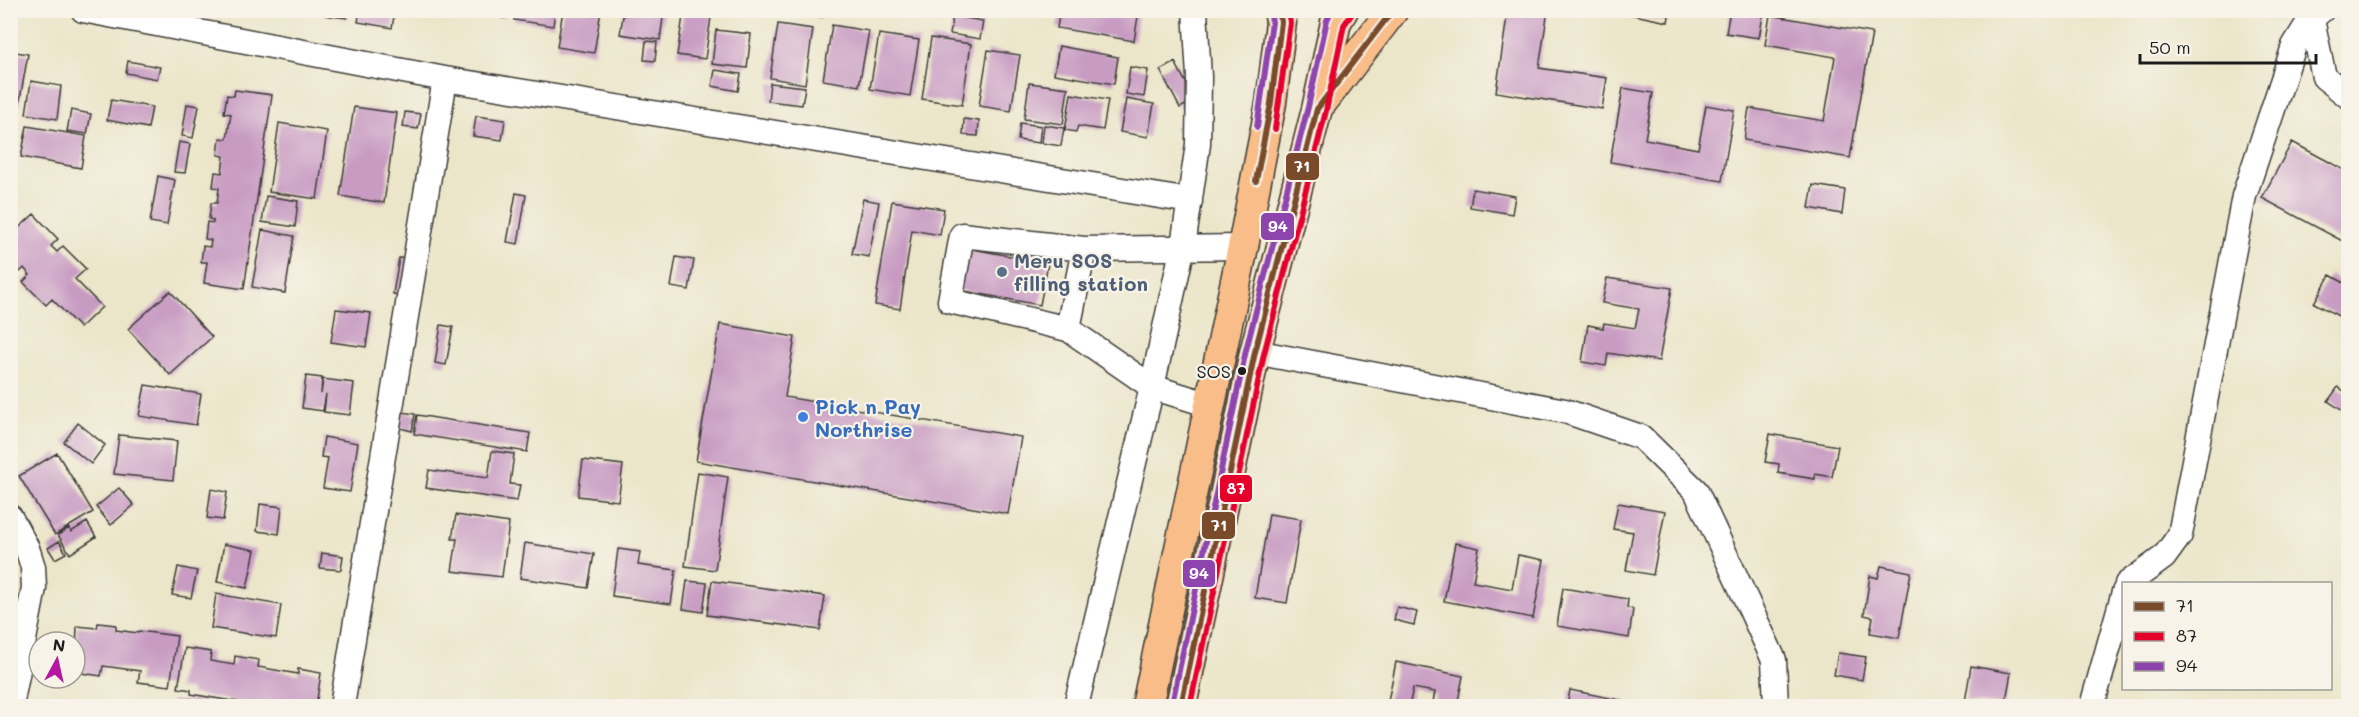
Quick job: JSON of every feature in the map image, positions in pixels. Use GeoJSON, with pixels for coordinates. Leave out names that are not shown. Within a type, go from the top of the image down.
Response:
{"type":"FeatureCollection","features":[{"type":"Feature","properties":{"kind":"main road"},"geometry":{"type":"LineString","coordinates":[[1147,706],[1271,103],[1281,22],[1279,10]]}},
{"type":"Feature","properties":{"kind":"main road"},"geometry":{"type":"LineString","coordinates":[[1181,706],[1255,352],[1317,109],[1336,22],[1342,10]]}},
{"type":"Feature","properties":{"kind":"main road"},"geometry":{"type":"LineString","coordinates":[[1317,109],[1393,10]]}},
{"type":"Feature","properties":{"kind":"street"},"geometry":{"type":"LineString","coordinates":[[83,10],[111,13],[445,79],[1190,201]]}},
{"type":"Feature","properties":{"kind":"street"},"geometry":{"type":"LineString","coordinates":[[1076,706],[1183,246],[1198,144],[1199,77],[1195,10]]}},
{"type":"Feature","properties":{"kind":"street"},"geometry":{"type":"LineString","coordinates":[[2314,14],[2324,77],[2349,96]]}},
{"type":"Feature","properties":{"kind":"street"},"geometry":{"type":"LineString","coordinates":[[2130,582],[2164,557],[2180,535],[2244,196],[2294,46],[2314,14]]}},
{"type":"Feature","properties":{"kind":"street"},"geometry":{"type":"LineString","coordinates":[[342,706],[445,79]]}},
{"type":"Feature","properties":{"kind":"street"},"geometry":{"type":"LineString","coordinates":[[1210,405],[1152,387],[1068,329],[950,301],[962,235],[1084,249],[1243,247]]}},
{"type":"Feature","properties":{"kind":"street"},"geometry":{"type":"LineString","coordinates":[[1068,329],[1084,249]]}},
{"type":"Feature","properties":{"kind":"street"},"geometry":{"type":"LineString","coordinates":[[1255,352],[1564,411],[1641,438],[1696,491],[1774,660],[1776,706]]}},
{"type":"Feature","properties":{"kind":"street"},"geometry":{"type":"LineString","coordinates":[[10,517],[27,548],[33,567],[34,588],[11,706]]}},
{"type":"Feature","properties":{"kind":"street"},"geometry":{"type":"LineString","coordinates":[[2092,706],[2122,599]]}},
{"type":"Feature","properties":{"kind":"building"},"geometry":{"type":"Polygon","coordinates":[[[326,10],[348,10],[347,18],[325,15],[326,10]]]}},
{"type":"Feature","properties":{"kind":"building"},"geometry":{"type":"Polygon","coordinates":[[[360,10],[395,10],[392,28],[358,22],[360,10]]]}},
{"type":"Feature","properties":{"kind":"building"},"geometry":{"type":"Polygon","coordinates":[[[490,10],[505,10],[504,18],[489,15],[490,10]]]}},
{"type":"Feature","properties":{"kind":"building"},"geometry":{"type":"Polygon","coordinates":[[[516,10],[555,10],[553,26],[514,20],[516,10]]]}},
{"type":"Feature","properties":{"kind":"building"},"geometry":{"type":"Polygon","coordinates":[[[563,10],[601,10],[594,53],[557,47],[563,10]]]}},
{"type":"Feature","properties":{"kind":"building"},"geometry":{"type":"Polygon","coordinates":[[[624,10],[664,10],[660,40],[620,34],[624,10]]]}},
{"type":"Feature","properties":{"kind":"building"},"geometry":{"type":"Polygon","coordinates":[[[684,10],[712,10],[705,59],[677,55],[684,10]]]}},
{"type":"Feature","properties":{"kind":"building"},"geometry":{"type":"Polygon","coordinates":[[[789,10],[823,10],[822,17],[789,10]]]}},
{"type":"Feature","properties":{"kind":"building"},"geometry":{"type":"Polygon","coordinates":[[[1060,10],[1139,10],[1134,41],[1057,28],[1060,10]]]}},
{"type":"Feature","properties":{"kind":"building"},"geometry":{"type":"Polygon","coordinates":[[[1508,10],[1548,10],[1539,68],[1607,78],[1602,109],[1496,92],[1508,10]]]}},
{"type":"Feature","properties":{"kind":"building"},"geometry":{"type":"Polygon","coordinates":[[[1629,10],[1670,10],[1668,22],[1629,14],[1629,10]]]}},
{"type":"Feature","properties":{"kind":"building"},"geometry":{"type":"Polygon","coordinates":[[[1730,10],[1764,10],[1759,38],[1726,33],[1730,10]]]}},
{"type":"Feature","properties":{"kind":"building"},"geometry":{"type":"Polygon","coordinates":[[[1770,15],[1872,33],[1850,158],[1744,140],[1749,108],[1824,121],[1835,57],[1765,45],[1770,15]]]}},
{"type":"Feature","properties":{"kind":"building"},"geometry":{"type":"Polygon","coordinates":[[[953,16],[983,21],[980,39],[950,34],[953,16]]]}},
{"type":"Feature","properties":{"kind":"building"},"geometry":{"type":"Polygon","coordinates":[[[778,24],[813,29],[805,84],[770,78],[778,24]]]}},
{"type":"Feature","properties":{"kind":"building"},"geometry":{"type":"Polygon","coordinates":[[[832,25],[869,31],[859,86],[823,80],[832,25]]]}},
{"type":"Feature","properties":{"kind":"building"},"geometry":{"type":"Polygon","coordinates":[[[716,30],[751,34],[747,68],[712,64],[716,30]]]}},
{"type":"Feature","properties":{"kind":"building"},"geometry":{"type":"Polygon","coordinates":[[[879,34],[919,40],[910,96],[870,89],[879,34]]]}},
{"type":"Feature","properties":{"kind":"building"},"geometry":{"type":"Polygon","coordinates":[[[931,38],[971,44],[962,105],[922,99],[931,38]]]}},
{"type":"Feature","properties":{"kind":"building"},"geometry":{"type":"Polygon","coordinates":[[[646,41],[657,42],[655,61],[644,60],[646,41]]]}},
{"type":"Feature","properties":{"kind":"building"},"geometry":{"type":"Polygon","coordinates":[[[1059,46],[1118,57],[1114,84],[1054,74],[1059,46]]]}},
{"type":"Feature","properties":{"kind":"building"},"geometry":{"type":"Polygon","coordinates":[[[988,50],[1020,55],[1011,111],[979,106],[988,50]]]}},
{"type":"Feature","properties":{"kind":"building"},"geometry":{"type":"Polygon","coordinates":[[[10,51],[28,54],[12,145],[10,145],[10,51]]]}},
{"type":"Feature","properties":{"kind":"building"},"geometry":{"type":"Polygon","coordinates":[[[128,61],[160,67],[157,79],[126,73],[128,61]]]}},
{"type":"Feature","properties":{"kind":"building"},"geometry":{"type":"Polygon","coordinates":[[[1175,62],[1195,100],[1180,108],[1160,70],[1175,62]]]}},
{"type":"Feature","properties":{"kind":"building"},"geometry":{"type":"Polygon","coordinates":[[[1130,67],[1148,70],[1144,97],[1126,94],[1130,67]]]}},
{"type":"Feature","properties":{"kind":"building"},"geometry":{"type":"Polygon","coordinates":[[[715,70],[741,74],[738,91],[712,86],[715,70]]]}},
{"type":"Feature","properties":{"kind":"building"},"geometry":{"type":"Polygon","coordinates":[[[31,81],[61,86],[57,119],[26,114],[31,81]]]}},
{"type":"Feature","properties":{"kind":"building"},"geometry":{"type":"Polygon","coordinates":[[[770,83],[805,87],[802,105],[768,101],[770,83]]]}},
{"type":"Feature","properties":{"kind":"building"},"geometry":{"type":"Polygon","coordinates":[[[1029,83],[1068,88],[1063,124],[1024,119],[1029,83]]]}},
{"type":"Feature","properties":{"kind":"building"},"geometry":{"type":"Polygon","coordinates":[[[1623,88],[1653,93],[1645,139],[1698,149],[1706,105],[1734,110],[1722,181],[1610,162],[1623,88]]]}},
{"type":"Feature","properties":{"kind":"building"},"geometry":{"type":"Polygon","coordinates":[[[235,90],[272,95],[244,289],[204,283],[207,262],[201,262],[203,246],[210,247],[211,240],[205,239],[207,222],[213,223],[213,220],[209,219],[211,203],[217,203],[219,188],[213,187],[215,172],[222,173],[224,156],[218,155],[220,138],[227,139],[231,114],[224,113],[227,95],[234,96],[235,90]]]}},
{"type":"Feature","properties":{"kind":"building"},"geometry":{"type":"Polygon","coordinates":[[[1071,94],[1108,100],[1103,130],[1078,126],[1076,132],[1065,130],[1071,94]]]}},
{"type":"Feature","properties":{"kind":"building"},"geometry":{"type":"Polygon","coordinates":[[[1126,99],[1154,104],[1148,137],[1120,132],[1126,99]]]}},
{"type":"Feature","properties":{"kind":"building"},"geometry":{"type":"Polygon","coordinates":[[[111,100],[152,107],[148,128],[107,120],[111,100]]]}},
{"type":"Feature","properties":{"kind":"building"},"geometry":{"type":"Polygon","coordinates":[[[187,104],[199,106],[193,138],[182,136],[187,104]]]}},
{"type":"Feature","properties":{"kind":"building"},"geometry":{"type":"Polygon","coordinates":[[[354,107],[397,113],[384,203],[340,196],[354,107]]]}},
{"type":"Feature","properties":{"kind":"building"},"geometry":{"type":"Polygon","coordinates":[[[71,110],[91,114],[87,134],[67,131],[71,110]]]}},
{"type":"Feature","properties":{"kind":"building"},"geometry":{"type":"Polygon","coordinates":[[[405,112],[421,114],[418,129],[403,127],[405,112]]]}},
{"type":"Feature","properties":{"kind":"building"},"geometry":{"type":"Polygon","coordinates":[[[476,116],[505,120],[502,140],[473,136],[476,116]]]}},
{"type":"Feature","properties":{"kind":"building"},"geometry":{"type":"Polygon","coordinates":[[[964,119],[979,121],[978,136],[963,135],[964,119]]]}},
{"type":"Feature","properties":{"kind":"building"},"geometry":{"type":"Polygon","coordinates":[[[279,123],[327,131],[317,199],[269,192],[279,123]]]}},
{"type":"Feature","properties":{"kind":"building"},"geometry":{"type":"Polygon","coordinates":[[[1020,123],[1041,126],[1039,143],[1018,140],[1020,123]]]}},
{"type":"Feature","properties":{"kind":"building"},"geometry":{"type":"Polygon","coordinates":[[[1044,125],[1064,128],[1061,146],[1042,143],[1044,125]]]}},
{"type":"Feature","properties":{"kind":"building"},"geometry":{"type":"Polygon","coordinates":[[[27,126],[86,136],[81,168],[21,157],[27,126]]]}},
{"type":"Feature","properties":{"kind":"building"},"geometry":{"type":"Polygon","coordinates":[[[179,142],[190,144],[185,173],[174,172],[179,142]]]}},
{"type":"Feature","properties":{"kind":"building"},"geometry":{"type":"Polygon","coordinates":[[[2292,142],[2348,172],[2348,238],[2346,243],[2262,198],[2292,142]]]}},
{"type":"Feature","properties":{"kind":"building"},"geometry":{"type":"Polygon","coordinates":[[[158,176],[175,180],[167,225],[150,222],[158,176]]]}},
{"type":"Feature","properties":{"kind":"building"},"geometry":{"type":"Polygon","coordinates":[[[1813,185],[1845,190],[1842,214],[1809,208],[1813,185]]]}},
{"type":"Feature","properties":{"kind":"building"},"geometry":{"type":"Polygon","coordinates":[[[1473,189],[1515,196],[1512,214],[1470,207],[1473,189]]]}},
{"type":"Feature","properties":{"kind":"building"},"geometry":{"type":"Polygon","coordinates":[[[516,193],[526,195],[518,244],[507,242],[516,193]]]}},
{"type":"Feature","properties":{"kind":"building"},"geometry":{"type":"Polygon","coordinates":[[[266,196],[298,201],[295,227],[262,222],[266,196]]]}},
{"type":"Feature","properties":{"kind":"building"},"geometry":{"type":"Polygon","coordinates":[[[863,199],[879,202],[869,257],[852,254],[863,199]]]}},
{"type":"Feature","properties":{"kind":"building"},"geometry":{"type":"Polygon","coordinates":[[[892,201],[944,209],[940,235],[912,230],[900,309],[875,305],[892,201]]]}},
{"type":"Feature","properties":{"kind":"building"},"geometry":{"type":"Polygon","coordinates":[[[34,214],[58,239],[51,246],[57,252],[63,246],[86,269],[75,279],[102,307],[80,328],[52,299],[46,305],[23,282],[30,275],[24,268],[20,272],[10,262],[10,236],[34,214]]]}},
{"type":"Feature","properties":{"kind":"building"},"geometry":{"type":"Polygon","coordinates":[[[262,230],[294,236],[285,293],[252,287],[262,230]]]}},
{"type":"Feature","properties":{"kind":"building"},"geometry":{"type":"Polygon","coordinates":[[[967,248],[1048,263],[1040,305],[959,290],[967,248]]]}},
{"type":"Feature","properties":{"kind":"building"},"geometry":{"type":"Polygon","coordinates":[[[676,257],[694,260],[689,290],[671,287],[676,257]]]}},
{"type":"Feature","properties":{"kind":"building"},"geometry":{"type":"Polygon","coordinates":[[[399,258],[409,259],[404,296],[393,294],[399,258]]]}},
{"type":"Feature","properties":{"kind":"building"},"geometry":{"type":"Polygon","coordinates":[[[2330,275],[2348,285],[2348,321],[2314,303],[2330,275]]]}},
{"type":"Feature","properties":{"kind":"building"},"geometry":{"type":"Polygon","coordinates":[[[1607,278],[1672,288],[1659,361],[1608,353],[1606,366],[1582,362],[1588,325],[1603,328],[1604,323],[1635,328],[1639,309],[1602,303],[1607,278]]]}},
{"type":"Feature","properties":{"kind":"building"},"geometry":{"type":"Polygon","coordinates":[[[170,291],[212,337],[170,375],[128,329],[170,291]]]}},
{"type":"Feature","properties":{"kind":"building"},"geometry":{"type":"Polygon","coordinates":[[[336,309],[371,313],[366,347],[331,342],[336,309]]]}},
{"type":"Feature","properties":{"kind":"building","name":"Pick n Pay Northrise"},"geometry":{"type":"Polygon","coordinates":[[[720,324],[795,337],[785,397],[1021,437],[1008,514],[696,461],[720,324]]]}},
{"type":"Feature","properties":{"kind":"building"},"geometry":{"type":"Polygon","coordinates":[[[441,325],[453,327],[446,365],[435,363],[441,325]]]}},
{"type":"Feature","properties":{"kind":"building"},"geometry":{"type":"Polygon","coordinates":[[[306,376],[322,378],[321,394],[323,379],[354,383],[350,415],[324,412],[326,394],[323,411],[302,408],[306,376]]]}},
{"type":"Feature","properties":{"kind":"building"},"geometry":{"type":"Polygon","coordinates":[[[145,385],[201,394],[196,425],[139,416],[145,385]]]}},
{"type":"Feature","properties":{"kind":"building"},"geometry":{"type":"Polygon","coordinates":[[[2338,387],[2348,394],[2348,403],[2343,411],[2328,401],[2338,387]]]}},
{"type":"Feature","properties":{"kind":"building"},"geometry":{"type":"Polygon","coordinates":[[[402,412],[415,414],[412,431],[400,428],[402,412]]]}},
{"type":"Feature","properties":{"kind":"building"},"geometry":{"type":"Polygon","coordinates":[[[417,415],[530,433],[527,452],[414,434],[417,415]]]}},
{"type":"Feature","properties":{"kind":"building"},"geometry":{"type":"Polygon","coordinates":[[[78,423],[105,445],[91,464],[64,442],[78,423]]]}},
{"type":"Feature","properties":{"kind":"building"},"geometry":{"type":"Polygon","coordinates":[[[1770,434],[1838,446],[1832,477],[1815,474],[1815,479],[1778,473],[1779,464],[1765,462],[1770,434]]]}},
{"type":"Feature","properties":{"kind":"building"},"geometry":{"type":"Polygon","coordinates":[[[119,435],[177,441],[173,480],[114,474],[119,435]]]}},
{"type":"Feature","properties":{"kind":"building"},"geometry":{"type":"Polygon","coordinates":[[[324,437],[358,443],[350,492],[323,488],[328,458],[321,457],[324,437]]]}},
{"type":"Feature","properties":{"kind":"building"},"geometry":{"type":"Polygon","coordinates":[[[492,451],[514,454],[510,484],[520,485],[517,501],[426,488],[429,470],[488,478],[492,451]]]}},
{"type":"Feature","properties":{"kind":"building"},"geometry":{"type":"Polygon","coordinates":[[[57,453],[93,512],[55,535],[19,476],[57,453]]]}},
{"type":"Feature","properties":{"kind":"building"},"geometry":{"type":"Polygon","coordinates":[[[583,460],[623,465],[618,501],[578,496],[583,460]]]}},
{"type":"Feature","properties":{"kind":"building"},"geometry":{"type":"Polygon","coordinates":[[[698,472],[728,477],[715,570],[685,566],[698,472]]]}},
{"type":"Feature","properties":{"kind":"building"},"geometry":{"type":"Polygon","coordinates":[[[119,488],[134,505],[111,525],[96,507],[119,488]]]}},
{"type":"Feature","properties":{"kind":"building"},"geometry":{"type":"Polygon","coordinates":[[[211,489],[227,492],[223,520],[207,518],[211,489]]]}},
{"type":"Feature","properties":{"kind":"building"},"geometry":{"type":"Polygon","coordinates":[[[1618,503],[1665,511],[1653,575],[1626,570],[1633,532],[1613,529],[1618,503]]]}},
{"type":"Feature","properties":{"kind":"building"},"geometry":{"type":"Polygon","coordinates":[[[260,504],[282,507],[279,534],[257,531],[260,504]]]}},
{"type":"Feature","properties":{"kind":"building"},"geometry":{"type":"Polygon","coordinates":[[[1269,514],[1301,519],[1287,603],[1255,598],[1269,514]]]}},
{"type":"Feature","properties":{"kind":"building"},"geometry":{"type":"Polygon","coordinates":[[[456,515],[509,523],[502,577],[452,571],[457,539],[452,539],[456,515]]]}},
{"type":"Feature","properties":{"kind":"building"},"geometry":{"type":"Polygon","coordinates":[[[87,522],[96,537],[70,554],[58,535],[69,528],[71,532],[87,522]]]}},
{"type":"Feature","properties":{"kind":"building"},"geometry":{"type":"Polygon","coordinates":[[[59,541],[66,553],[55,559],[48,548],[59,541]]]}},
{"type":"Feature","properties":{"kind":"building"},"geometry":{"type":"Polygon","coordinates":[[[525,543],[594,554],[588,588],[520,578],[525,543]]]}},
{"type":"Feature","properties":{"kind":"building"},"geometry":{"type":"Polygon","coordinates":[[[1455,543],[1479,548],[1473,582],[1512,589],[1518,555],[1544,560],[1533,618],[1444,601],[1455,543]]]}},
{"type":"Feature","properties":{"kind":"building"},"geometry":{"type":"Polygon","coordinates":[[[224,544],[255,550],[247,588],[217,582],[224,544]]]}},
{"type":"Feature","properties":{"kind":"building"},"geometry":{"type":"Polygon","coordinates":[[[618,549],[640,552],[638,565],[676,570],[671,604],[612,596],[618,549]]]}},
{"type":"Feature","properties":{"kind":"building"},"geometry":{"type":"Polygon","coordinates":[[[322,553],[343,556],[341,570],[320,568],[322,553]]]}},
{"type":"Feature","properties":{"kind":"building"},"geometry":{"type":"Polygon","coordinates":[[[1881,566],[1911,572],[1899,638],[1870,633],[1873,617],[1864,615],[1870,576],[1878,578],[1881,566]]]}},
{"type":"Feature","properties":{"kind":"building"},"geometry":{"type":"Polygon","coordinates":[[[178,567],[197,571],[191,598],[172,595],[178,567]]]}},
{"type":"Feature","properties":{"kind":"building"},"geometry":{"type":"Polygon","coordinates":[[[687,581],[707,583],[703,612],[683,609],[687,581]]]}},
{"type":"Feature","properties":{"kind":"building"},"geometry":{"type":"Polygon","coordinates":[[[712,581],[825,596],[820,630],[707,615],[712,581]]]}},
{"type":"Feature","properties":{"kind":"building"},"geometry":{"type":"Polygon","coordinates":[[[1563,588],[1628,599],[1627,608],[1633,609],[1629,638],[1557,626],[1563,588]]]}},
{"type":"Feature","properties":{"kind":"building"},"geometry":{"type":"Polygon","coordinates":[[[216,594],[281,605],[276,638],[211,628],[216,594]]]}},
{"type":"Feature","properties":{"kind":"building"},"geometry":{"type":"Polygon","coordinates":[[[1397,607],[1417,612],[1414,625],[1394,620],[1397,607]]]}},
{"type":"Feature","properties":{"kind":"building"},"geometry":{"type":"Polygon","coordinates":[[[98,623],[116,625],[116,630],[177,636],[170,686],[138,682],[140,671],[103,666],[101,676],[87,674],[87,630],[77,630],[77,626],[97,628],[98,623]]]}},
{"type":"Feature","properties":{"kind":"building"},"geometry":{"type":"Polygon","coordinates":[[[185,648],[211,652],[210,661],[234,665],[235,656],[259,660],[258,667],[298,674],[298,669],[321,673],[316,706],[261,706],[191,694],[191,690],[178,688],[185,648]]]}},
{"type":"Feature","properties":{"kind":"building"},"geometry":{"type":"Polygon","coordinates":[[[1838,653],[1866,657],[1862,680],[1834,675],[1838,653]]]}},
{"type":"Feature","properties":{"kind":"building"},"geometry":{"type":"Polygon","coordinates":[[[1396,662],[1463,676],[1457,706],[1432,706],[1435,692],[1413,688],[1409,706],[1387,706],[1396,662]]]}},
{"type":"Feature","properties":{"kind":"building"},"geometry":{"type":"Polygon","coordinates":[[[1971,666],[2011,673],[2005,706],[1965,702],[1971,666]]]}},
{"type":"Feature","properties":{"kind":"building"},"geometry":{"type":"Polygon","coordinates":[[[1570,690],[1625,701],[1624,706],[1567,706],[1570,690]]]}},
{"type":"Feature","properties":{"kind":"building"},"geometry":{"type":"Polygon","coordinates":[[[189,699],[239,706],[171,706],[172,700],[189,702],[189,699]]]}},
{"type":"Feature","properties":{"kind":"transit line","name":"71"},"geometry":{"type":"LineString","coordinates":[[1256,181],[1271,103],[1281,22],[1279,10]]}},
{"type":"Feature","properties":{"kind":"transit line","name":"87"},"geometry":{"type":"LineString","coordinates":[[1275,129],[1290,23],[1288,10]]}},
{"type":"Feature","properties":{"kind":"transit line","name":"94"},"geometry":{"type":"LineString","coordinates":[[1172,704],[1246,350],[1308,107],[1327,20],[1332,10]]}},
{"type":"Feature","properties":{"kind":"transit line","name":"71"},"geometry":{"type":"LineString","coordinates":[[1181,706],[1255,352],[1317,109],[1393,10]]}},
{"type":"Feature","properties":{"kind":"transit line","name":"94"},"geometry":{"type":"LineString","coordinates":[[1257,127],[1272,22],[1270,11]]}},
{"type":"Feature","properties":{"kind":"transit line","name":"87"},"geometry":{"type":"LineString","coordinates":[[1190,706],[1264,354],[1326,111],[1344,25],[1351,15]]}},
{"type":"Feature","properties":{"kind":"place","name":"Meru SOS filling station"},"geometry":{"type":"Point","coordinates":[1002,272]}},
{"type":"Feature","properties":{"kind":"place","name":"SOS"},"geometry":{"type":"Point","coordinates":[1242,371]}},
{"type":"Feature","properties":{"kind":"place","name":"Pick n Pay Northrise"},"geometry":{"type":"Point","coordinates":[803,417]}}]}
